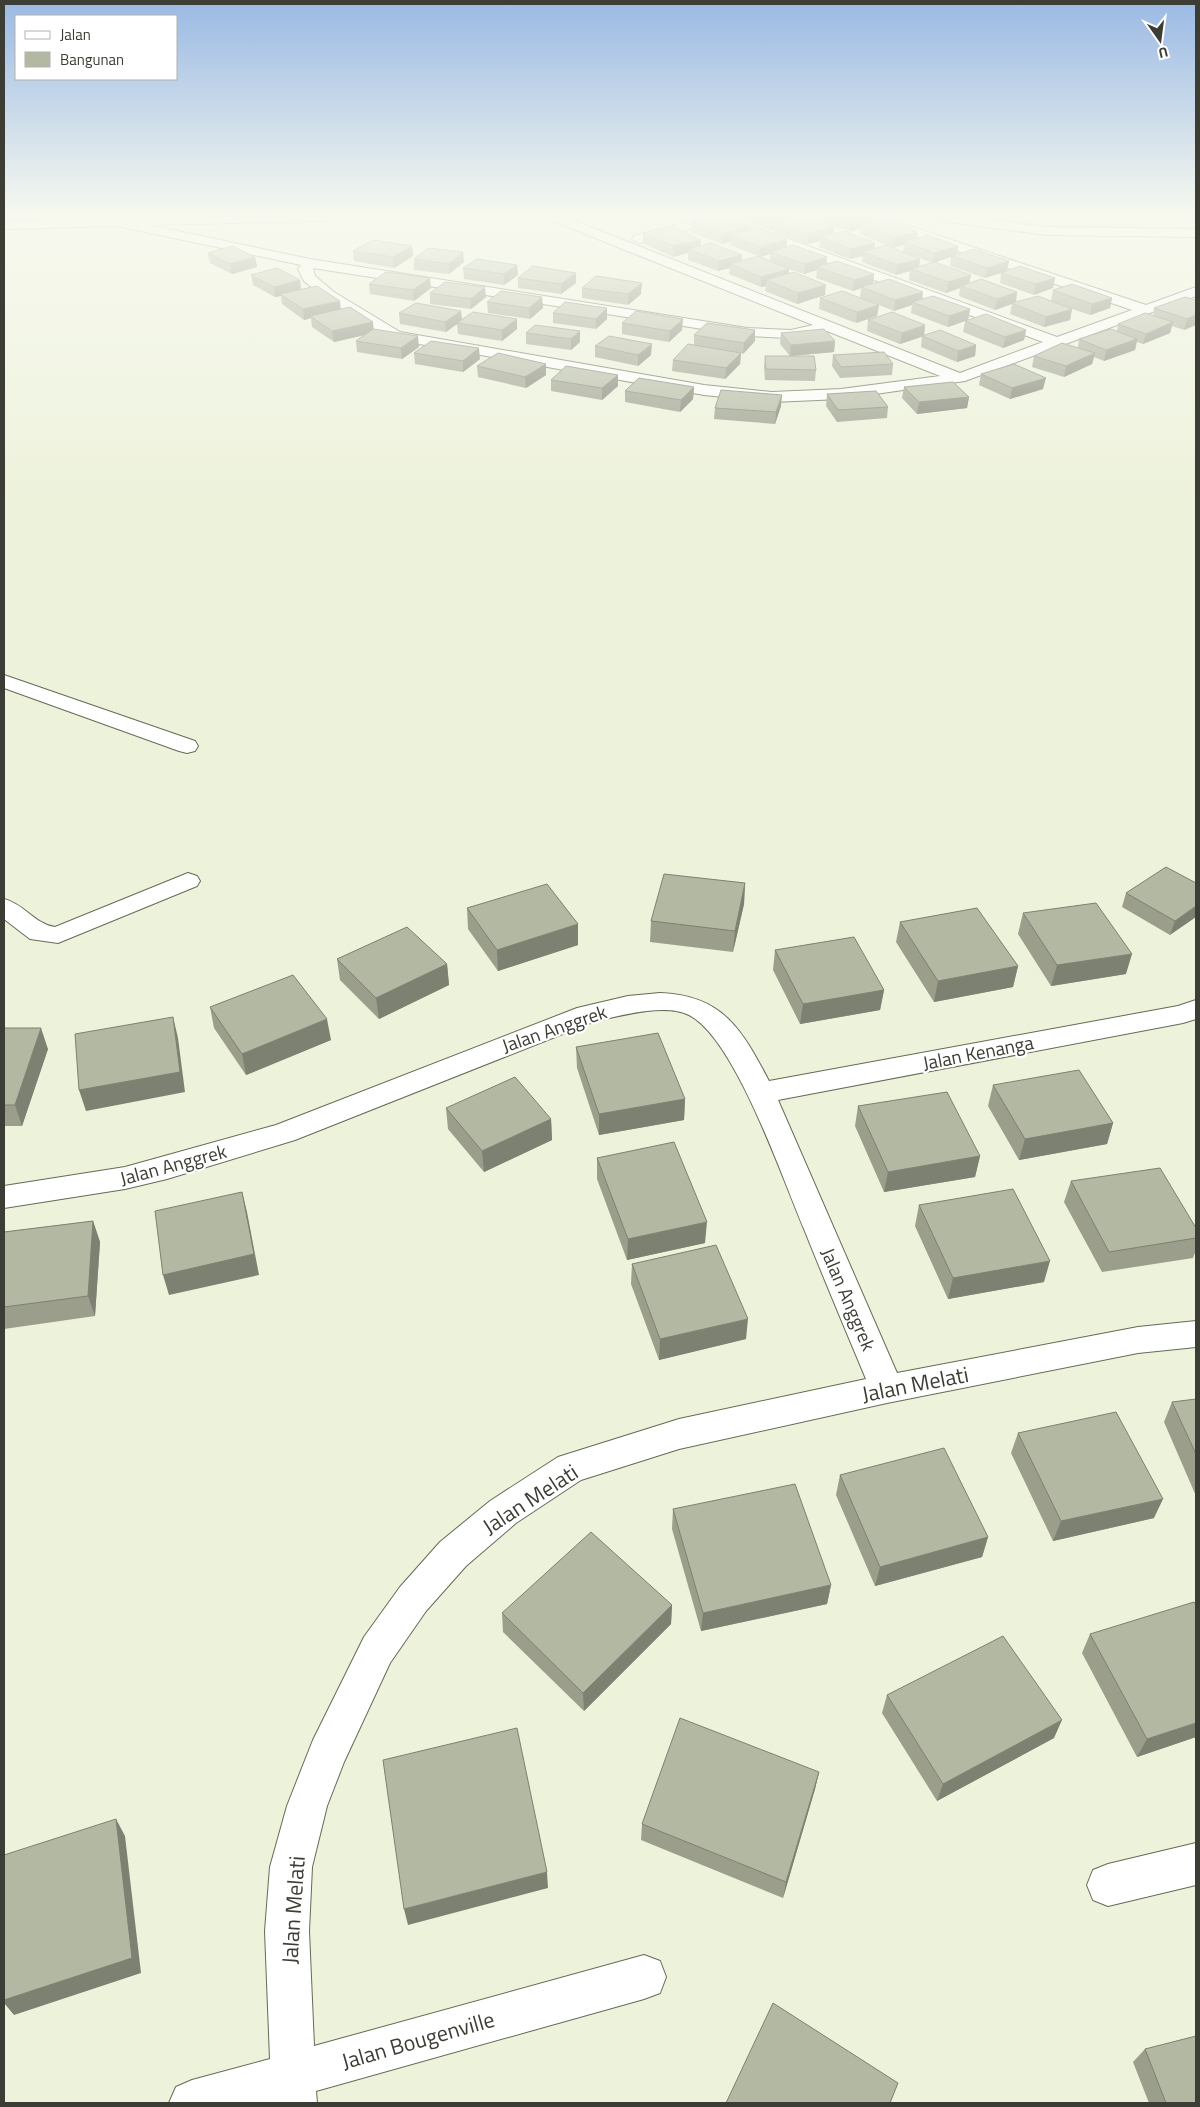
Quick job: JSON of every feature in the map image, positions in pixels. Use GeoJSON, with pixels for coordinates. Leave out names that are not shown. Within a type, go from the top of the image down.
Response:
{"type":"FeatureCollection","features":[{"type":"Feature","properties":{"kind":"street"},"geometry":{"type":"LineString","coordinates":[[361,315],[386,331],[408,339],[749,396],[818,396],[960,378],[1128,315]]}},
{"type":"Feature","properties":{"kind":"street"},"geometry":{"type":"LineString","coordinates":[[642,315],[754,333],[792,334],[828,326]]}},
{"type":"Feature","properties":{"kind":"street"},"geometry":{"type":"LineString","coordinates":[[801,315],[960,378]]}},
{"type":"Feature","properties":{"kind":"street"},"geometry":{"type":"LineString","coordinates":[[985,315],[1057,342]]}},
{"type":"Feature","properties":{"kind":"street"},"geometry":{"type":"LineString","coordinates":[[4,681],[187,746]]}},
{"type":"Feature","properties":{"kind":"street"},"geometry":{"type":"LineString","coordinates":[[4,907],[39,934],[58,934],[188,881]]}},
{"type":"Feature","properties":{"kind":"street","name":"Jalan Anggrek"},"geometry":{"type":"LineString","coordinates":[[4,1197],[71,1188],[133,1176],[285,1134],[586,1014],[635,1003],[680,1004],[700,1009],[726,1032],[760,1093],[888,1389]]}},
{"type":"Feature","properties":{"kind":"street","name":"Jalan Kenanga"},"geometry":{"type":"LineString","coordinates":[[760,1093],[1183,1014],[1196,1009]]}},
{"type":"Feature","properties":{"kind":"street","name":"Jalan Melati"},"geometry":{"type":"LineString","coordinates":[[293,2089],[287,1931],[292,1867],[307,1806],[327,1754],[377,1650],[413,1599],[453,1554],[502,1512],[570,1468],[679,1434],[888,1389],[1138,1340],[1196,1334]]}},
{"type":"Feature","properties":{"kind":"street"},"geometry":{"type":"LineString","coordinates":[[1108,1885],[1196,1864]]}},
{"type":"Feature","properties":{"kind":"street","name":"Jalan Bougenville"},"geometry":{"type":"LineString","coordinates":[[192,2103],[293,2089],[644,1978]]}},
{"type":"Feature","properties":{"kind":"building"},"geometry":{"type":"Polygon","coordinates":[[[363,315],[373,322],[332,331],[310,316],[363,315]]]}},
{"type":"Feature","properties":{"kind":"building"},"geometry":{"type":"Polygon","coordinates":[[[411,315],[455,315],[445,322],[411,315]]]}},
{"type":"Feature","properties":{"kind":"building"},"geometry":{"type":"Polygon","coordinates":[[[468,315],[494,315],[517,319],[502,330],[457,323],[468,315]]]}},
{"type":"Feature","properties":{"kind":"building"},"geometry":{"type":"Polygon","coordinates":[[[570,315],[600,315],[596,319],[570,315]]]}},
{"type":"Feature","properties":{"kind":"building"},"geometry":{"type":"Polygon","coordinates":[[[631,315],[661,315],[683,319],[670,331],[622,323],[631,315]]]}},
{"type":"Feature","properties":{"kind":"building"},"geometry":{"type":"Polygon","coordinates":[[[882,315],[900,315],[925,325],[902,333],[868,320],[882,315]]]}},
{"type":"Feature","properties":{"kind":"building"},"geometry":{"type":"Polygon","coordinates":[[[982,315],[989,315],[1026,330],[1005,337],[965,321],[982,315]]]}},
{"type":"Feature","properties":{"kind":"building"},"geometry":{"type":"Polygon","coordinates":[[[1139,315],[1152,315],[1173,322],[1146,334],[1118,324],[1139,315]]]}},
{"type":"Feature","properties":{"kind":"building"},"geometry":{"type":"Polygon","coordinates":[[[1176,315],[1195,315],[1187,319],[1176,315]]]}},
{"type":"Feature","properties":{"kind":"building"},"geometry":{"type":"Polygon","coordinates":[[[707,323],[755,330],[744,343],[694,335],[707,323]]]}},
{"type":"Feature","properties":{"kind":"building"},"geometry":{"type":"Polygon","coordinates":[[[535,325],[580,331],[571,339],[526,333],[535,325]]]}},
{"type":"Feature","properties":{"kind":"building"},"geometry":{"type":"Polygon","coordinates":[[[373,329],[418,336],[401,348],[356,341],[373,329]]]}},
{"type":"Feature","properties":{"kind":"building"},"geometry":{"type":"Polygon","coordinates":[[[824,329],[835,341],[791,345],[781,333],[824,329]]]}},
{"type":"Feature","properties":{"kind":"building"},"geometry":{"type":"Polygon","coordinates":[[[1111,329],[1137,339],[1106,350],[1079,339],[1111,329]]]}},
{"type":"Feature","properties":{"kind":"building"},"geometry":{"type":"Polygon","coordinates":[[[940,330],[976,345],[958,351],[922,336],[940,330]]]}},
{"type":"Feature","properties":{"kind":"building"},"geometry":{"type":"Polygon","coordinates":[[[609,336],[652,344],[638,355],[595,346],[609,336]]]}},
{"type":"Feature","properties":{"kind":"building"},"geometry":{"type":"Polygon","coordinates":[[[431,341],[479,348],[463,361],[414,353],[431,341]]]}},
{"type":"Feature","properties":{"kind":"building"},"geometry":{"type":"Polygon","coordinates":[[[1062,343],[1095,353],[1066,366],[1034,356],[1062,343]]]}},
{"type":"Feature","properties":{"kind":"building"},"geometry":{"type":"Polygon","coordinates":[[[688,344],[741,353],[726,368],[673,360],[688,344]]]}},
{"type":"Feature","properties":{"kind":"building"},"geometry":{"type":"Polygon","coordinates":[[[884,352],[893,364],[841,367],[833,355],[884,352]]]}},
{"type":"Feature","properties":{"kind":"building"},"geometry":{"type":"Polygon","coordinates":[[[498,353],[546,364],[525,377],[477,366],[498,353]]]}},
{"type":"Feature","properties":{"kind":"building"},"geometry":{"type":"Polygon","coordinates":[[[765,356],[814,356],[816,370],[766,369],[765,356]]]}},
{"type":"Feature","properties":{"kind":"building"},"geometry":{"type":"Polygon","coordinates":[[[1014,364],[1046,378],[1012,388],[981,374],[1014,364]]]}},
{"type":"Feature","properties":{"kind":"building"},"geometry":{"type":"Polygon","coordinates":[[[566,366],[618,375],[602,388],[551,380],[566,366]]]}},
{"type":"Feature","properties":{"kind":"building"},"geometry":{"type":"Polygon","coordinates":[[[639,378],[694,387],[681,400],[625,391],[639,378]]]}},
{"type":"Feature","properties":{"kind":"building"},"geometry":{"type":"Polygon","coordinates":[[[953,382],[969,397],[919,402],[904,387],[953,382]]]}},
{"type":"Feature","properties":{"kind":"building"},"geometry":{"type":"Polygon","coordinates":[[[721,390],[782,395],[776,412],[715,408],[721,390]]]}},
{"type":"Feature","properties":{"kind":"building"},"geometry":{"type":"Polygon","coordinates":[[[876,391],[888,407],[838,410],[827,394],[876,391]]]}},
{"type":"Feature","properties":{"kind":"building"},"geometry":{"type":"Polygon","coordinates":[[[1166,867],[1196,883],[1196,906],[1175,921],[1126,893],[1166,867]]]}},
{"type":"Feature","properties":{"kind":"building"},"geometry":{"type":"Polygon","coordinates":[[[664,874],[745,883],[735,931],[651,921],[664,874]]]}},
{"type":"Feature","properties":{"kind":"building"},"geometry":{"type":"Polygon","coordinates":[[[547,884],[578,924],[497,950],[467,908],[547,884]]]}},
{"type":"Feature","properties":{"kind":"building"},"geometry":{"type":"Polygon","coordinates":[[[1096,903],[1132,954],[1057,965],[1023,913],[1096,903]]]}},
{"type":"Feature","properties":{"kind":"building"},"geometry":{"type":"Polygon","coordinates":[[[977,908],[1018,966],[938,981],[900,922],[977,908]]]}},
{"type":"Feature","properties":{"kind":"building"},"geometry":{"type":"Polygon","coordinates":[[[407,927],[447,964],[376,998],[337,959],[407,927]]]}},
{"type":"Feature","properties":{"kind":"building"},"geometry":{"type":"Polygon","coordinates":[[[854,937],[884,990],[803,1004],[775,950],[854,937]]]}},
{"type":"Feature","properties":{"kind":"building"},"geometry":{"type":"Polygon","coordinates":[[[293,975],[327,1019],[242,1054],[210,1007],[293,975]]]}},
{"type":"Feature","properties":{"kind":"building"},"geometry":{"type":"Polygon","coordinates":[[[173,1017],[180,1072],[79,1090],[75,1034],[173,1017]]]}},
{"type":"Feature","properties":{"kind":"building"},"geometry":{"type":"Polygon","coordinates":[[[4,1028],[41,1028],[15,1105],[4,1105],[4,1028]]]}},
{"type":"Feature","properties":{"kind":"building"},"geometry":{"type":"Polygon","coordinates":[[[658,1033],[685,1099],[599,1114],[576,1047],[658,1033]]]}},
{"type":"Feature","properties":{"kind":"building"},"geometry":{"type":"Polygon","coordinates":[[[1079,1070],[1113,1123],[1025,1139],[993,1085],[1079,1070]]]}},
{"type":"Feature","properties":{"kind":"building"},"geometry":{"type":"Polygon","coordinates":[[[515,1077],[551,1119],[482,1151],[446,1108],[515,1077]]]}},
{"type":"Feature","properties":{"kind":"building"},"geometry":{"type":"Polygon","coordinates":[[[947,1092],[980,1156],[888,1172],[858,1106],[947,1092]]]}},
{"type":"Feature","properties":{"kind":"building"},"geometry":{"type":"Polygon","coordinates":[[[674,1142],[707,1222],[628,1239],[597,1158],[674,1142]]]}},
{"type":"Feature","properties":{"kind":"building"},"geometry":{"type":"Polygon","coordinates":[[[1160,1168],[1196,1228],[1196,1238],[1109,1252],[1071,1181],[1160,1168]]]}},
{"type":"Feature","properties":{"kind":"building"},"geometry":{"type":"Polygon","coordinates":[[[1013,1189],[1050,1261],[953,1278],[919,1205],[1013,1189]]]}},
{"type":"Feature","properties":{"kind":"building"},"geometry":{"type":"Polygon","coordinates":[[[242,1192],[254,1254],[163,1275],[155,1211],[242,1192]]]}},
{"type":"Feature","properties":{"kind":"building"},"geometry":{"type":"Polygon","coordinates":[[[93,1221],[88,1296],[4,1307],[4,1232],[93,1221]]]}},
{"type":"Feature","properties":{"kind":"building"},"geometry":{"type":"Polygon","coordinates":[[[716,1245],[748,1319],[660,1339],[632,1264],[716,1245]]]}},
{"type":"Feature","properties":{"kind":"building"},"geometry":{"type":"Polygon","coordinates":[[[1196,1399],[1196,1454],[1172,1402],[1196,1399]]]}},
{"type":"Feature","properties":{"kind":"building"},"geometry":{"type":"Polygon","coordinates":[[[1116,1412],[1163,1499],[1061,1521],[1018,1433],[1116,1412]]]}},
{"type":"Feature","properties":{"kind":"building"},"geometry":{"type":"Polygon","coordinates":[[[944,1448],[988,1537],[880,1567],[840,1475],[944,1448]]]}},
{"type":"Feature","properties":{"kind":"building"},"geometry":{"type":"Polygon","coordinates":[[[795,1484],[831,1585],[703,1613],[673,1509],[795,1484]]]}},
{"type":"Feature","properties":{"kind":"building"},"geometry":{"type":"Polygon","coordinates":[[[591,1532],[672,1605],[583,1693],[502,1613],[591,1532]]]}},
{"type":"Feature","properties":{"kind":"building"},"geometry":{"type":"Polygon","coordinates":[[[1194,1602],[1196,1605],[1196,1723],[1147,1739],[1090,1634],[1194,1602]]]}},
{"type":"Feature","properties":{"kind":"building"},"geometry":{"type":"Polygon","coordinates":[[[1003,1636],[1062,1720],[943,1784],[887,1695],[1003,1636]]]}},
{"type":"Feature","properties":{"kind":"building"},"geometry":{"type":"Polygon","coordinates":[[[680,1718],[819,1772],[786,1882],[642,1824],[680,1718]]]}},
{"type":"Feature","properties":{"kind":"building"},"geometry":{"type":"Polygon","coordinates":[[[517,1728],[547,1872],[404,1909],[383,1760],[517,1728]]]}},
{"type":"Feature","properties":{"kind":"building"},"geometry":{"type":"Polygon","coordinates":[[[116,1819],[132,1958],[4,2000],[4,1855],[116,1819]]]}},
{"type":"Feature","properties":{"kind":"building"},"geometry":{"type":"Polygon","coordinates":[[[773,2003],[898,2083],[890,2103],[726,2103],[773,2003]]]}},
{"type":"Feature","properties":{"kind":"building"},"geometry":{"type":"Polygon","coordinates":[[[1196,2036],[1196,2103],[1166,2103],[1145,2049],[1196,2036]]]}}]}
